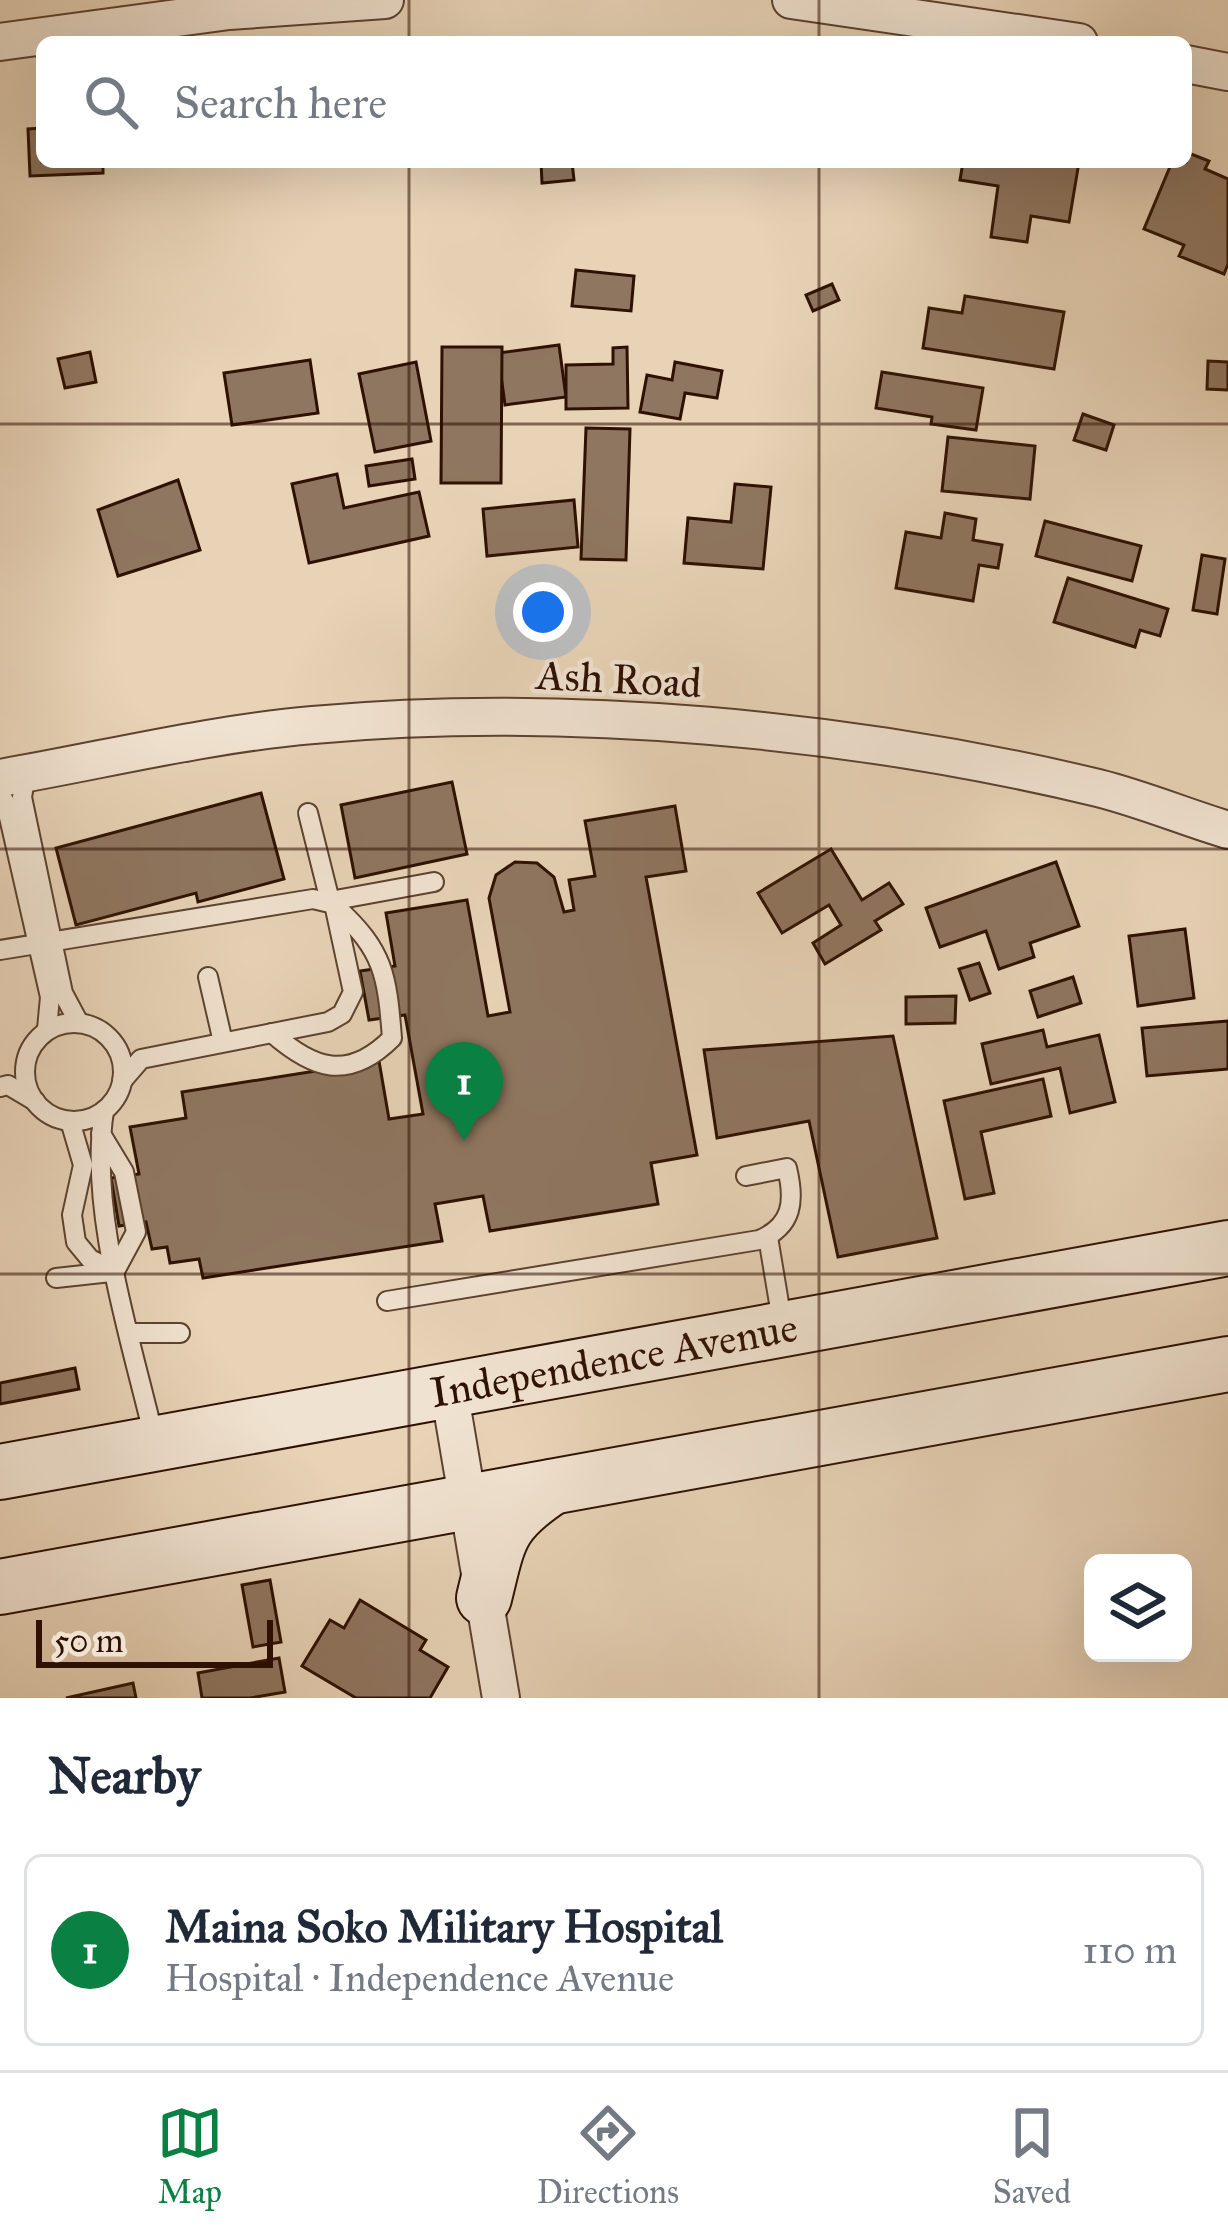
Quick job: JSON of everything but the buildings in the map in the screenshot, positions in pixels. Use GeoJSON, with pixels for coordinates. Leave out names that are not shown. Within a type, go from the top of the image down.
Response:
{"type":"FeatureCollection","features":[{"type":"Feature","properties":{"kind":"main road","name":"Independence Avenue"},"geometry":{"type":"LineString","coordinates":[[0,1472],[1228,1248]]}},
{"type":"Feature","properties":{"kind":"main road"},"geometry":{"type":"LineString","coordinates":[[0,1588],[1228,1364]]}},
{"type":"Feature","properties":{"kind":"main road"},"geometry":{"type":"LineString","coordinates":[[484,1598],[497,1544],[515,1512],[552,1487]]}},
{"type":"Feature","properties":{"kind":"street"},"geometry":{"type":"LineString","coordinates":[[43,36],[230,10],[385,0]]}},
{"type":"Feature","properties":{"kind":"street"},"geometry":{"type":"LineString","coordinates":[[791,0],[1038,36]]}},
{"type":"Feature","properties":{"kind":"street"},"geometry":{"type":"LineString","coordinates":[[0,42],[36,37]]}},
{"type":"Feature","properties":{"kind":"street"},"geometry":{"type":"LineString","coordinates":[[1192,65],[1228,72]]}},
{"type":"Feature","properties":{"kind":"street","name":"Ash Road"},"geometry":{"type":"LineString","coordinates":[[9,782],[235,734],[317,724],[636,720],[908,751],[1101,789],[1228,830]]}},
{"type":"Feature","properties":{"kind":"street"},"geometry":{"type":"LineString","coordinates":[[449,1390],[501,1698]]}},
{"type":"Feature","properties":{"kind":"lane"},"geometry":{"type":"LineString","coordinates":[[9,782],[22,796],[45,943],[50,997],[47,1029]]}},
{"type":"Feature","properties":{"kind":"lane"},"geometry":{"type":"LineString","coordinates":[[9,782],[6,804],[45,943],[79,1023]]}},
{"type":"Feature","properties":{"kind":"lane"},"geometry":{"type":"LineString","coordinates":[[122,1081],[141,1059],[328,1022],[351,1002],[353,992],[333,904],[308,813]]}},
{"type":"Feature","properties":{"kind":"lane"},"geometry":{"type":"LineString","coordinates":[[0,950],[313,899],[333,904],[434,882]]}},
{"type":"Feature","properties":{"kind":"lane"},"geometry":{"type":"LineString","coordinates":[[272,1033],[301,1058],[324,1066],[350,1064],[376,1054],[392,1038],[381,963],[366,935],[333,904]]}},
{"type":"Feature","properties":{"kind":"lane"},"geometry":{"type":"LineString","coordinates":[[208,977],[223,1042]]}},
{"type":"Feature","properties":{"kind":"lane"},"geometry":{"type":"LineString","coordinates":[[26,1065],[4,1086],[70,1121],[104,1111],[119,1093],[123,1067],[113,1042],[92,1025],[62,1023],[35,1040],[26,1065],[25,1077],[35,1101]]}},
{"type":"Feature","properties":{"kind":"lane"},"geometry":{"type":"LineString","coordinates":[[104,1111],[100,1134],[124,1172],[136,1232],[115,1271],[156,1444]]}},
{"type":"Feature","properties":{"kind":"lane"},"geometry":{"type":"LineString","coordinates":[[70,1121],[83,1165],[72,1215],[80,1246],[90,1259],[115,1271]]}},
{"type":"Feature","properties":{"kind":"lane"},"geometry":{"type":"LineString","coordinates":[[387,1301],[768,1237],[784,1226],[793,1205],[787,1168],[746,1176]]}},
{"type":"Feature","properties":{"kind":"lane"},"geometry":{"type":"LineString","coordinates":[[768,1237],[783,1330]]}},
{"type":"Feature","properties":{"kind":"lane"},"geometry":{"type":"LineString","coordinates":[[80,1246],[56,1277],[115,1271]]}},
{"type":"Feature","properties":{"kind":"lane"},"geometry":{"type":"LineString","coordinates":[[130,1333],[180,1333]]}},
{"type":"Feature","properties":{"kind":"place","name":"Maina Soko Military Hospital"},"geometry":{"type":"Point","coordinates":[464,1141]}}]}
